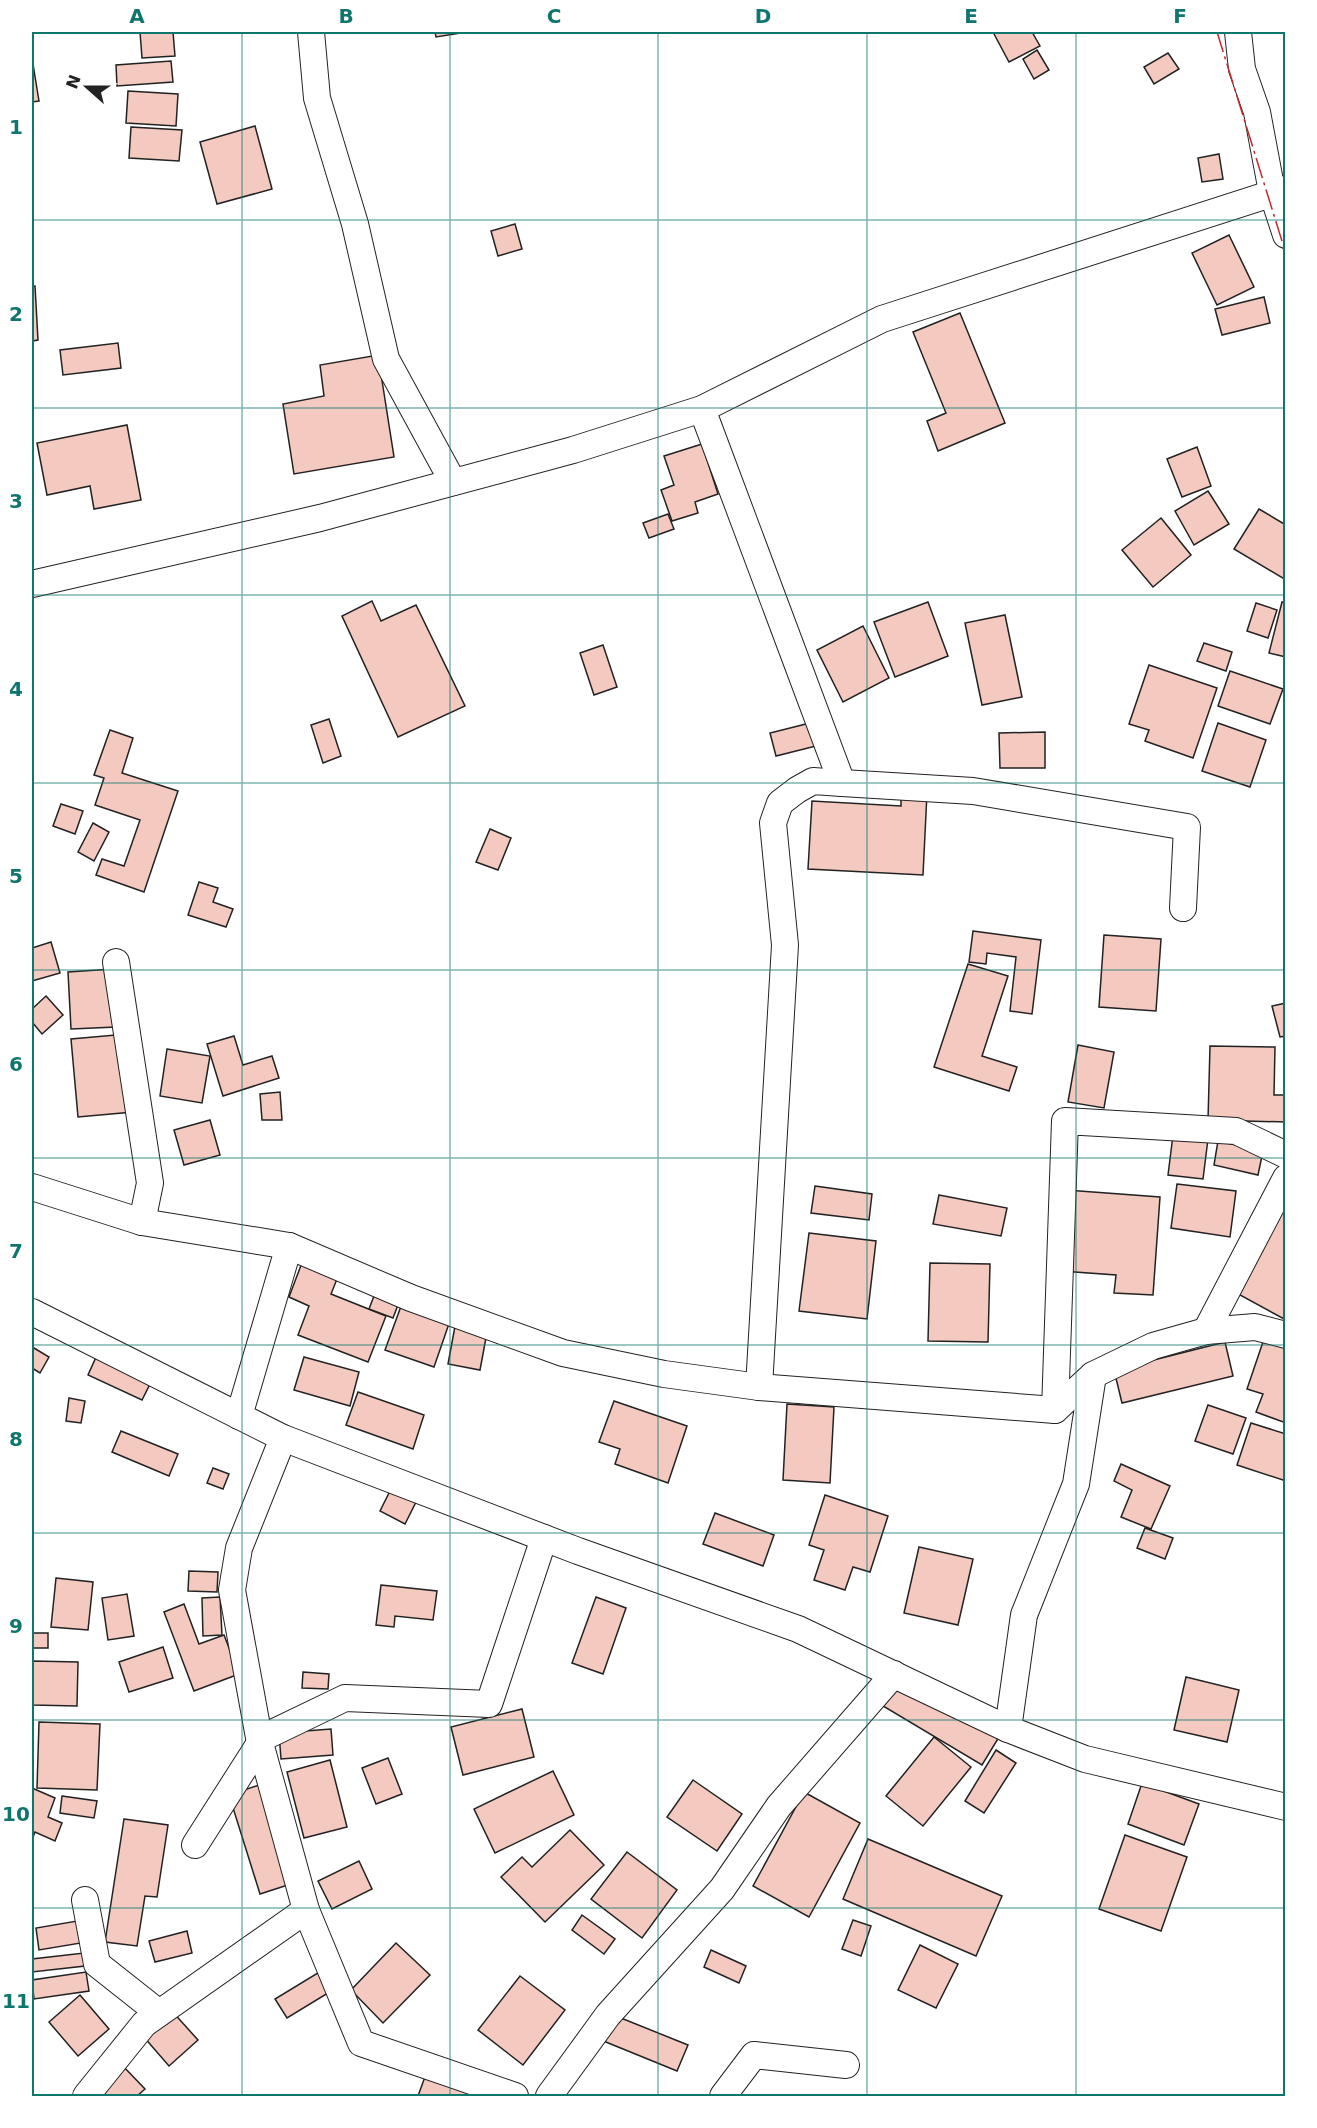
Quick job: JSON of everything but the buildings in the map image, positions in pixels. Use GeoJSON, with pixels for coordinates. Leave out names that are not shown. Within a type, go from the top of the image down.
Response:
{"type":"FeatureCollection","features":[{"type":"Feature","properties":{"kind":"street"},"geometry":{"type":"LineString","coordinates":[[311,32],[317,98],[355,224],[386,359],[453,482]]}},
{"type":"Feature","properties":{"kind":"street"},"geometry":{"type":"LineString","coordinates":[[1238,32],[1242,69],[1257,112],[1279,191],[1286,235]]}},
{"type":"Feature","properties":{"kind":"street"},"geometry":{"type":"LineString","coordinates":[[32,584],[320,518],[573,450],[702,409],[882,320],[1279,191]]}},
{"type":"Feature","properties":{"kind":"street"},"geometry":{"type":"LineString","coordinates":[[702,409],[842,783]]}},
{"type":"Feature","properties":{"kind":"street"},"geometry":{"type":"LineString","coordinates":[[759,1387],[785,945],[773,823],[780,803],[813,781],[973,791],[1187,827],[1183,908]]}},
{"type":"Feature","properties":{"kind":"street"},"geometry":{"type":"LineString","coordinates":[[116,962],[150,1183],[142,1222]]}},
{"type":"Feature","properties":{"kind":"street"},"geometry":{"type":"LineString","coordinates":[[1055,1410],[1065,1121],[1236,1131],[1286,1155]]}},
{"type":"Feature","properties":{"kind":"street"},"geometry":{"type":"LineString","coordinates":[[1206,1330],[1286,1178]]}},
{"type":"Feature","properties":{"kind":"street"},"geometry":{"type":"LineString","coordinates":[[32,1186],[142,1222],[289,1246],[411,1298],[563,1353],[664,1374],[759,1387],[1055,1410],[1093,1375],[1153,1346],[1206,1330],[1255,1327],[1286,1335]]}},
{"type":"Feature","properties":{"kind":"street"},"geometry":{"type":"LineString","coordinates":[[239,1416],[289,1246]]}},
{"type":"Feature","properties":{"kind":"street"},"geometry":{"type":"LineString","coordinates":[[32,1312],[283,1438],[544,1538],[798,1629],[1008,1729],[1085,1758],[1286,1807]]}},
{"type":"Feature","properties":{"kind":"street"},"geometry":{"type":"LineString","coordinates":[[1008,1729],[1024,1615],[1076,1484],[1093,1375]]}},
{"type":"Feature","properties":{"kind":"street"},"geometry":{"type":"LineString","coordinates":[[283,1438],[239,1548],[232,1590],[260,1741],[306,1910],[361,2043],[515,2097]]}},
{"type":"Feature","properties":{"kind":"street"},"geometry":{"type":"LineString","coordinates":[[195,1845],[260,1741],[345,1698],[489,1704],[544,1538]]}},
{"type":"Feature","properties":{"kind":"street"},"geometry":{"type":"LineString","coordinates":[[549,2097],[608,2015],[722,1889],[779,1806],[894,1674]]}},
{"type":"Feature","properties":{"kind":"street"},"geometry":{"type":"LineString","coordinates":[[85,1900],[97,1964],[159,2013]]}},
{"type":"Feature","properties":{"kind":"street"},"geometry":{"type":"LineString","coordinates":[[86,2097],[144,2024],[306,1910]]}},
{"type":"Feature","properties":{"kind":"street"},"geometry":{"type":"LineString","coordinates":[[723,2097],[754,2055],[846,2065]]}},
{"type":"Feature","properties":{"kind":"power"},"geometry":{"type":"LineString","coordinates":[[1217,32],[1286,254]]}}]}
